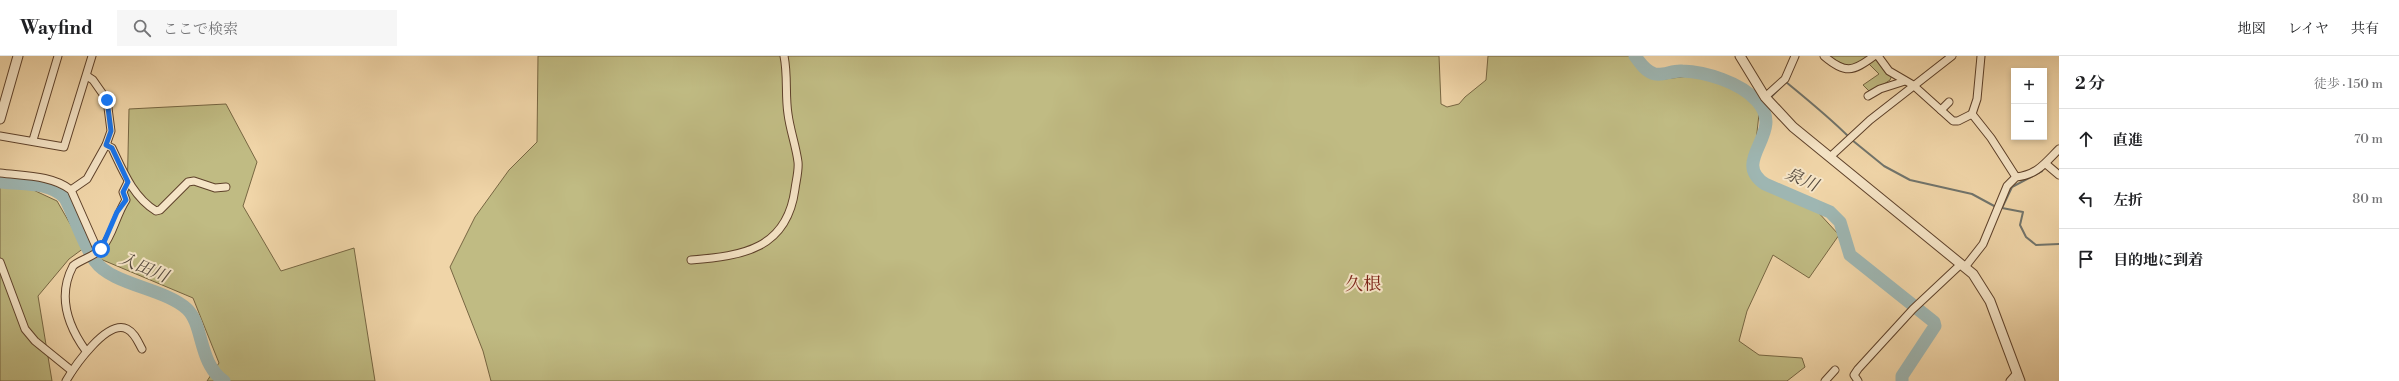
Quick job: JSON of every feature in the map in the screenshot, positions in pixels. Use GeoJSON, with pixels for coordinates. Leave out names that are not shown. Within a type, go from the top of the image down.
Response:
{"type":"FeatureCollection","features":[{"type":"Feature","properties":{"kind":"street"},"geometry":{"type":"LineString","coordinates":[[0,119],[18,56]]}},
{"type":"Feature","properties":{"kind":"street"},"geometry":{"type":"LineString","coordinates":[[33,140],[58,56]]}},
{"type":"Feature","properties":{"kind":"street"},"geometry":{"type":"LineString","coordinates":[[0,136],[33,140],[64,147],[92,56]]}},
{"type":"Feature","properties":{"kind":"street"},"geometry":{"type":"LineString","coordinates":[[691,260],[716,258],[761,247],[786,222],[792,207],[798,163],[787,113],[788,94],[784,56]]}},
{"type":"Feature","properties":{"kind":"street"},"geometry":{"type":"LineString","coordinates":[[1740,56],[1765,97],[1793,127],[1973,274],[1990,301],[2019,377],[2010,381]]}},
{"type":"Feature","properties":{"kind":"street"},"geometry":{"type":"LineString","coordinates":[[1765,97],[1785,79],[1795,56]]}},
{"type":"Feature","properties":{"kind":"street"},"geometry":{"type":"LineString","coordinates":[[1824,56],[1833,63],[1850,70],[1860,67],[1874,56]]}},
{"type":"Feature","properties":{"kind":"street"},"geometry":{"type":"LineString","coordinates":[[1878,56],[1889,70],[1913,85],[1953,121],[1958,121],[1972,114]]}},
{"type":"Feature","properties":{"kind":"street"},"geometry":{"type":"LineString","coordinates":[[1830,157],[1847,139],[1913,85],[1952,56]]}},
{"type":"Feature","properties":{"kind":"street"},"geometry":{"type":"LineString","coordinates":[[1981,56],[1982,65],[1972,114],[1991,138],[2016,177]]}},
{"type":"Feature","properties":{"kind":"street"},"geometry":{"type":"LineString","coordinates":[[71,190],[87,179],[106,145],[111,131],[107,100],[93,80],[87,76]]}},
{"type":"Feature","properties":{"kind":"street"},"geometry":{"type":"LineString","coordinates":[[1868,96],[1880,89],[1905,81]]}},
{"type":"Feature","properties":{"kind":"street"},"geometry":{"type":"LineString","coordinates":[[1941,110],[1949,102]]}},
{"type":"Feature","properties":{"kind":"street"},"geometry":{"type":"LineString","coordinates":[[106,145],[112,148],[128,182],[135,192],[156,211],[188,182],[194,181],[215,188],[226,187]]}},
{"type":"Feature","properties":{"kind":"street"},"geometry":{"type":"LineString","coordinates":[[1858,381],[1854,375],[1913,309],[1963,266],[1983,244],[2008,186],[2016,177],[2026,176],[2046,164],[2059,148]]}},
{"type":"Feature","properties":{"kind":"street"},"geometry":{"type":"LineString","coordinates":[[2046,164],[2059,175]]}},
{"type":"Feature","properties":{"kind":"street"},"geometry":{"type":"LineString","coordinates":[[0,173],[54,180],[71,190],[98,251]]}},
{"type":"Feature","properties":{"kind":"street"},"geometry":{"type":"LineString","coordinates":[[86,351],[67,317],[65,306],[70,271],[77,262],[86,259],[98,251],[107,240],[117,212],[126,200],[123,192],[128,182]]}},
{"type":"Feature","properties":{"kind":"street"},"geometry":{"type":"LineString","coordinates":[[0,262],[25,329],[35,342],[72,371]]}},
{"type":"Feature","properties":{"kind":"street"},"geometry":{"type":"LineString","coordinates":[[66,381],[86,351],[100,339],[122,327],[133,334],[142,349]]}},
{"type":"Feature","properties":{"kind":"street"},"geometry":{"type":"LineString","coordinates":[[1825,381],[1835,370]]}},
{"type":"Feature","properties":{"kind":"shaded area"},"geometry":{"type":"Polygon","coordinates":[[[538,56],[1439,56],[1441,104],[1447,107],[1459,104],[1465,97],[1486,80],[1488,56],[1631,56],[1650,77],[1664,79],[1707,74],[1744,88],[1760,105],[1752,177],[1817,211],[1839,235],[1809,278],[1773,255],[1747,311],[1739,341],[1759,355],[1802,358],[1805,367],[1787,381],[491,381],[483,351],[450,267],[475,217],[509,170],[537,142],[538,56]]]}},
{"type":"Feature","properties":{"kind":"shaded area"},"geometry":{"type":"Polygon","coordinates":[[[1827,56],[1880,56],[1893,73],[1890,80],[1871,93],[1863,85],[1879,74],[1869,64],[1851,68],[1827,56]]]}},
{"type":"Feature","properties":{"kind":"shaded area"},"geometry":{"type":"Polygon","coordinates":[[[226,104],[257,162],[243,206],[281,271],[354,248],[375,381],[207,381],[219,363],[193,298],[98,258],[105,250],[127,200],[129,109],[226,104]]]}},
{"type":"Feature","properties":{"kind":"shaded area"},"geometry":{"type":"Polygon","coordinates":[[[0,187],[29,188],[57,201],[84,248],[69,259],[38,296],[52,381],[0,381],[0,187]]]}},
{"type":"Feature","properties":{"kind":"waterway","name":"泉川"},"geometry":{"type":"LineString","coordinates":[[1635,56],[1644,67],[1652,73],[1661,74],[1675,71],[1701,73],[1732,83],[1750,94],[1757,101],[1764,113],[1766,124],[1753,165],[1756,175],[1765,184],[1830,212],[1840,222],[1850,255],[1934,322],[1935,326],[1902,376],[1902,381]]}},
{"type":"Feature","properties":{"kind":"waterway"},"geometry":{"type":"LineString","coordinates":[[1770,98],[1786,82],[1849,137]]}},
{"type":"Feature","properties":{"kind":"waterway","name":"泉川"},"geometry":{"type":"LineString","coordinates":[[1761,107],[1766,103]]}},
{"type":"Feature","properties":{"kind":"waterway"},"geometry":{"type":"LineString","coordinates":[[1852,140],[1884,166],[1910,180],[1972,194],[1996,207]]}},
{"type":"Feature","properties":{"kind":"waterway"},"geometry":{"type":"LineString","coordinates":[[2000,208],[2002,208],[2012,187],[2042,171]]}},
{"type":"Feature","properties":{"kind":"waterway","name":"入田川"},"geometry":{"type":"LineString","coordinates":[[0,182],[43,186],[59,193],[65,198],[87,247],[95,261],[103,269],[113,276],[165,296],[187,309],[196,324],[205,355],[216,373],[224,381]]}},
{"type":"Feature","properties":{"kind":"waterway"},"geometry":{"type":"LineString","coordinates":[[2002,208],[2023,212],[2020,225],[2026,237],[2036,245],[2059,244]]}},
{"type":"Feature","properties":{"kind":"district","name":"久根"},"geometry":{"type":"Point","coordinates":[1363,284]}},
{"type":"Feature","properties":{"kind":"route"},"geometry":{"type":"LineString","coordinates":[[101,249],[107,240],[117,212],[126,200],[123,192],[128,182],[112,148],[106,145],[111,131],[107,100]]}}]}
